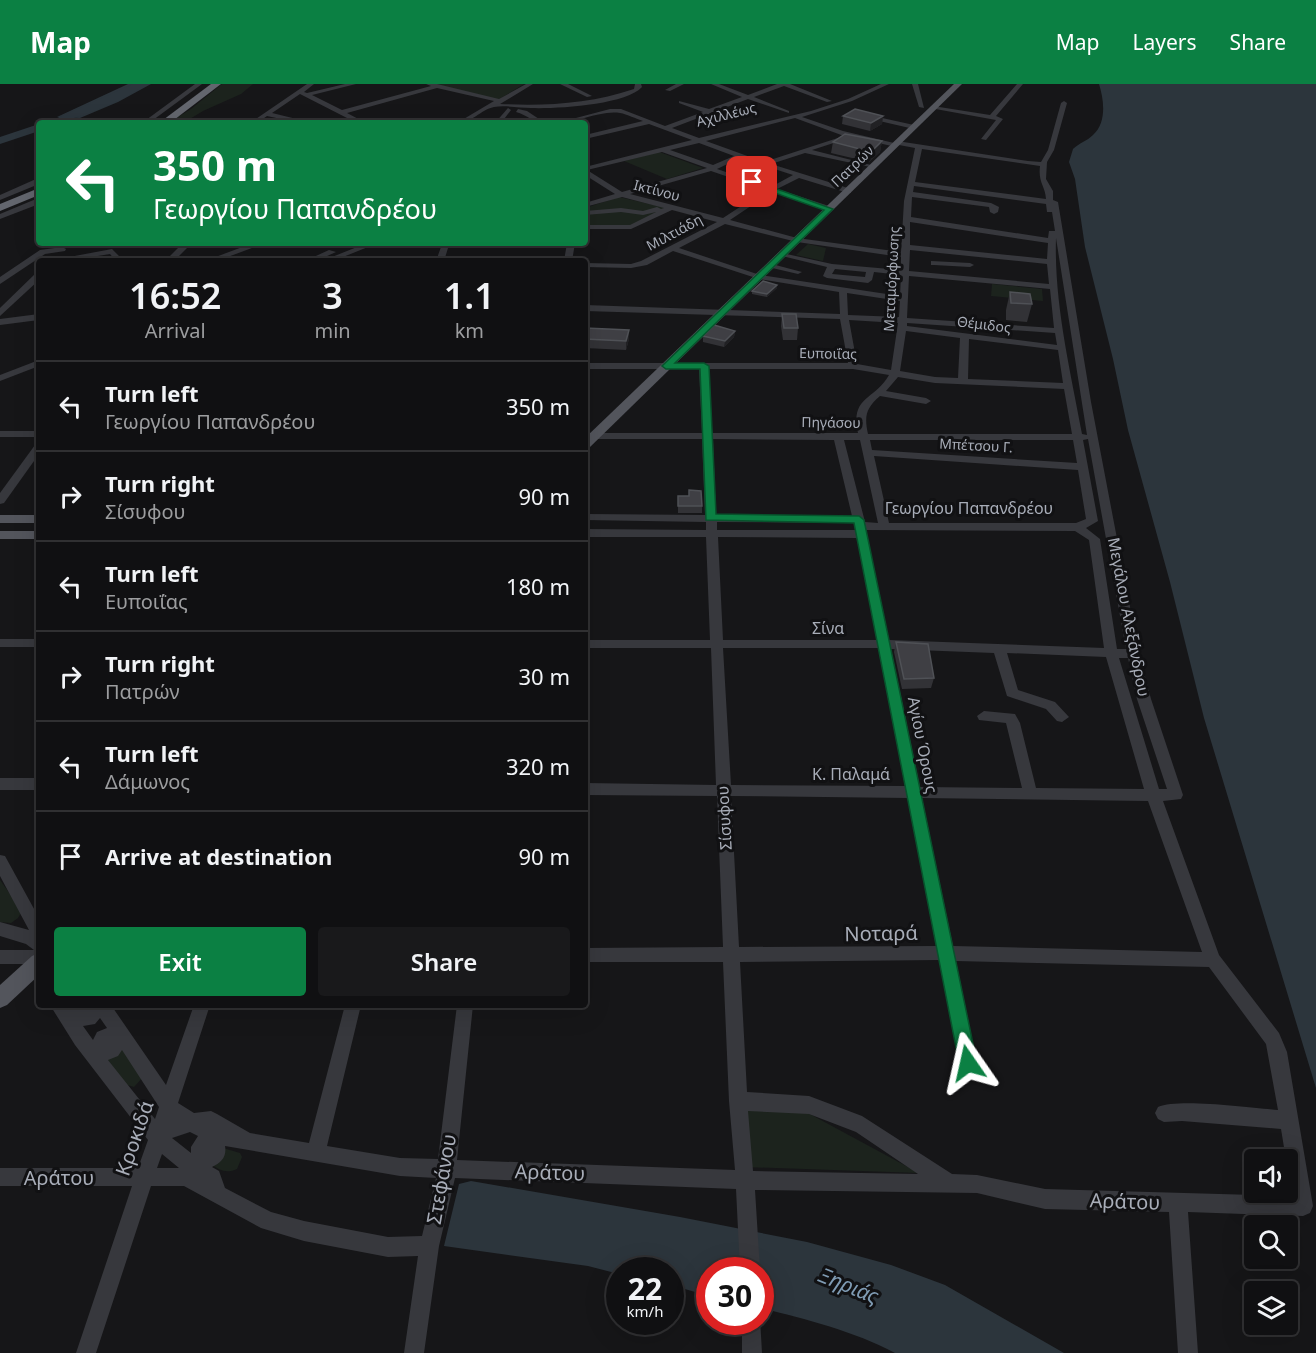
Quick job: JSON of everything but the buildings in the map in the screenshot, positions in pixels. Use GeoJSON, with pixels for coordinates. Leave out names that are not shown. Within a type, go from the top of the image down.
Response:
{"type":"FeatureCollection","features":[{"type":"Feature","properties":{"kind":"highway"},"geometry":{"type":"LineString","coordinates":[[168,120],[217,84]]}},
{"type":"Feature","properties":{"kind":"highway"},"geometry":{"type":"LineString","coordinates":[[0,208],[36,192]]}},
{"type":"Feature","properties":{"kind":"main road","name":"Πατρών"},"geometry":{"type":"LineString","coordinates":[[588,439],[958,84]]}},
{"type":"Feature","properties":{"kind":"main road"},"geometry":{"type":"LineString","coordinates":[[0,519],[36,519]]}},
{"type":"Feature","properties":{"kind":"main road"},"geometry":{"type":"LineString","coordinates":[[0,535],[36,535]]}},
{"type":"Feature","properties":{"kind":"main road"},"geometry":{"type":"LineString","coordinates":[[0,998],[36,965]]}},
{"type":"Feature","properties":{"kind":"street"},"geometry":{"type":"LineString","coordinates":[[149,120],[200,84]]}},
{"type":"Feature","properties":{"kind":"street"},"geometry":{"type":"LineString","coordinates":[[257,120],[303,93],[311,84]]}},
{"type":"Feature","properties":{"kind":"street"},"geometry":{"type":"LineString","coordinates":[[303,93],[353,84]]}},
{"type":"Feature","properties":{"kind":"street"},"geometry":{"type":"LineString","coordinates":[[466,120],[530,84]]}},
{"type":"Feature","properties":{"kind":"street"},"geometry":{"type":"LineString","coordinates":[[563,84],[590,96]]}},
{"type":"Feature","properties":{"kind":"street"},"geometry":{"type":"LineString","coordinates":[[634,84],[639,87],[636,90],[592,104],[549,107],[492,105],[544,103],[590,96],[634,84]]}},
{"type":"Feature","properties":{"kind":"street"},"geometry":{"type":"LineString","coordinates":[[668,90],[681,84]]}},
{"type":"Feature","properties":{"kind":"street"},"geometry":{"type":"LineString","coordinates":[[714,84],[787,112]]}},
{"type":"Feature","properties":{"kind":"street"},"geometry":{"type":"LineString","coordinates":[[665,128],[784,84],[829,101]]}},
{"type":"Feature","properties":{"kind":"street","name":"Αχιλλέως"},"geometry":{"type":"LineString","coordinates":[[588,162],[829,101],[872,84]]}},
{"type":"Feature","properties":{"kind":"street","name":"Αχιλλέως"},"geometry":{"type":"LineString","coordinates":[[588,169],[795,116],[850,100],[886,84]]}},
{"type":"Feature","properties":{"kind":"street"},"geometry":{"type":"LineString","coordinates":[[915,84],[922,107],[1000,119],[984,139]]}},
{"type":"Feature","properties":{"kind":"street"},"geometry":{"type":"LineString","coordinates":[[991,118],[1020,84]]}},
{"type":"Feature","properties":{"kind":"street"},"geometry":{"type":"LineString","coordinates":[[343,112],[432,86],[500,101]]}},
{"type":"Feature","properties":{"kind":"street"},"geometry":{"type":"LineString","coordinates":[[303,93],[357,120]]}},
{"type":"Feature","properties":{"kind":"street"},"geometry":{"type":"LineString","coordinates":[[681,102],[708,111]]}},
{"type":"Feature","properties":{"kind":"street"},"geometry":{"type":"LineString","coordinates":[[1064,103],[1044,164],[1042,179],[1048,188],[1050,202],[1051,262],[1059,331],[1092,520],[1078,527],[1094,539],[1111,653],[1153,794],[1213,960],[1273,1039],[1278,1052],[1289,1120],[1182,1112],[1164,1113]]}},
{"type":"Feature","properties":{"kind":"street"},"geometry":{"type":"LineString","coordinates":[[484,110],[525,112],[537,120]]}},
{"type":"Feature","properties":{"kind":"street"},"geometry":{"type":"LineString","coordinates":[[500,120],[508,110]]}},
{"type":"Feature","properties":{"kind":"street"},"geometry":{"type":"LineString","coordinates":[[573,120],[616,110],[753,160],[765,160],[803,151],[850,136]]}},
{"type":"Feature","properties":{"kind":"street"},"geometry":{"type":"LineString","coordinates":[[854,113],[914,127]]}},
{"type":"Feature","properties":{"kind":"street"},"geometry":{"type":"LineString","coordinates":[[266,114],[295,120]]}},
{"type":"Feature","properties":{"kind":"street"},"geometry":{"type":"LineString","coordinates":[[795,116],[850,136],[971,148]]}},
{"type":"Feature","properties":{"kind":"street"},"geometry":{"type":"LineString","coordinates":[[345,120],[353,118]]}},
{"type":"Feature","properties":{"kind":"street"},"geometry":{"type":"LineString","coordinates":[[588,136],[649,122]]}},
{"type":"Feature","properties":{"kind":"street"},"geometry":{"type":"LineString","coordinates":[[899,142],[1009,163],[1044,164]]}},
{"type":"Feature","properties":{"kind":"street","name":"Μεταμόρφωσης"},"geometry":{"type":"LineString","coordinates":[[884,525],[860,410],[879,393],[895,373],[904,324],[903,299],[909,194],[913,184],[919,147]]}},
{"type":"Feature","properties":{"kind":"street"},"geometry":{"type":"LineString","coordinates":[[661,149],[830,209]]}},
{"type":"Feature","properties":{"kind":"street"},"geometry":{"type":"LineString","coordinates":[[803,151],[873,167]]}},
{"type":"Feature","properties":{"kind":"street"},"geometry":{"type":"LineString","coordinates":[[588,204],[711,168],[740,156]]}},
{"type":"Feature","properties":{"kind":"street"},"geometry":{"type":"LineString","coordinates":[[765,160],[799,175],[849,191]]}},
{"type":"Feature","properties":{"kind":"street","name":"Ικτίνου"},"geometry":{"type":"LineString","coordinates":[[588,172],[620,194],[797,240],[859,248],[905,251],[934,249],[969,253],[994,269]]}},
{"type":"Feature","properties":{"kind":"street","name":"Μιλτιάδη"},"geometry":{"type":"LineString","coordinates":[[588,265],[637,265],[724,221],[772,189],[799,175]]}},
{"type":"Feature","properties":{"kind":"street"},"geometry":{"type":"LineString","coordinates":[[0,198],[36,182]]}},
{"type":"Feature","properties":{"kind":"street"},"geometry":{"type":"LineString","coordinates":[[913,184],[1050,202]]}},
{"type":"Feature","properties":{"kind":"street"},"geometry":{"type":"LineString","coordinates":[[909,194],[991,205],[995,207],[994,212]]}},
{"type":"Feature","properties":{"kind":"street"},"geometry":{"type":"LineString","coordinates":[[0,217],[36,202]]}},
{"type":"Feature","properties":{"kind":"street"},"geometry":{"type":"LineString","coordinates":[[595,202],[605,207],[603,210]]}},
{"type":"Feature","properties":{"kind":"street","name":"Μεγάλου Αλεξάνδρου"},"geometry":{"type":"LineString","coordinates":[[1050,202],[1054,202],[1093,436],[1133,654],[1144,699],[1176,795],[1153,794]]}},
{"type":"Feature","properties":{"kind":"street"},"geometry":{"type":"LineString","coordinates":[[588,212],[627,210],[643,213],[668,206]]}},
{"type":"Feature","properties":{"kind":"street"},"geometry":{"type":"LineString","coordinates":[[588,227],[632,226],[668,206]]}},
{"type":"Feature","properties":{"kind":"street"},"geometry":{"type":"LineString","coordinates":[[588,219],[603,210]]}},
{"type":"Feature","properties":{"kind":"street"},"geometry":{"type":"LineString","coordinates":[[908,219],[1052,242]]}},
{"type":"Feature","properties":{"kind":"street"},"geometry":{"type":"LineString","coordinates":[[830,244],[827,276],[870,280],[871,270]]}},
{"type":"Feature","properties":{"kind":"street"},"geometry":{"type":"LineString","coordinates":[[0,281],[43,252],[60,246]]}},
{"type":"Feature","properties":{"kind":"street"},"geometry":{"type":"LineString","coordinates":[[172,258],[185,246]]}},
{"type":"Feature","properties":{"kind":"street"},"geometry":{"type":"LineString","coordinates":[[218,258],[252,246]]}},
{"type":"Feature","properties":{"kind":"street"},"geometry":{"type":"LineString","coordinates":[[317,258],[349,246]]}},
{"type":"Feature","properties":{"kind":"street"},"geometry":{"type":"LineString","coordinates":[[338,258],[367,246]]}},
{"type":"Feature","properties":{"kind":"street"},"geometry":{"type":"LineString","coordinates":[[673,248],[759,277],[903,299]]}},
{"type":"Feature","properties":{"kind":"street"},"geometry":{"type":"LineString","coordinates":[[849,278],[859,248]]}},
{"type":"Feature","properties":{"kind":"street"},"geometry":{"type":"LineString","coordinates":[[934,249],[934,277]]}},
{"type":"Feature","properties":{"kind":"street"},"geometry":{"type":"LineString","coordinates":[[70,258],[112,251],[118,258]]}},
{"type":"Feature","properties":{"kind":"street"},"geometry":{"type":"LineString","coordinates":[[969,253],[971,280]]}},
{"type":"Feature","properties":{"kind":"street"},"geometry":{"type":"LineString","coordinates":[[782,255],[829,266],[971,280],[994,269],[1051,262]]}},
{"type":"Feature","properties":{"kind":"street"},"geometry":{"type":"LineString","coordinates":[[788,282],[808,261]]}},
{"type":"Feature","properties":{"kind":"street"},"geometry":{"type":"LineString","coordinates":[[934,262],[970,266]]}},
{"type":"Feature","properties":{"kind":"street"},"geometry":{"type":"LineString","coordinates":[[771,265],[798,272]]}},
{"type":"Feature","properties":{"kind":"street"},"geometry":{"type":"LineString","coordinates":[[994,269],[1055,287]]}},
{"type":"Feature","properties":{"kind":"street"},"geometry":{"type":"LineString","coordinates":[[0,313],[36,278]]}},
{"type":"Feature","properties":{"kind":"street"},"geometry":{"type":"LineString","coordinates":[[843,291],[844,315],[853,366]]}},
{"type":"Feature","properties":{"kind":"street"},"geometry":{"type":"LineString","coordinates":[[0,298],[12,301]]}},
{"type":"Feature","properties":{"kind":"street"},"geometry":{"type":"LineString","coordinates":[[588,308],[844,315],[904,324],[1059,331]]}},
{"type":"Feature","properties":{"kind":"street"},"geometry":{"type":"LineString","coordinates":[[0,322],[36,317]]}},
{"type":"Feature","properties":{"kind":"street","name":"Θέμιδος"},"geometry":{"type":"LineString","coordinates":[[904,324],[964,335],[1062,348]]}},
{"type":"Feature","properties":{"kind":"street"},"geometry":{"type":"LineString","coordinates":[[963,381],[964,335]]}},
{"type":"Feature","properties":{"kind":"street"},"geometry":{"type":"LineString","coordinates":[[0,378],[36,364]]}},
{"type":"Feature","properties":{"kind":"street","name":"Ευποιΐας"},"geometry":{"type":"LineString","coordinates":[[588,366],[853,366],[935,380],[1068,386]]}},
{"type":"Feature","properties":{"kind":"street","name":"Σίσυφου"},"geometry":{"type":"LineString","coordinates":[[704,366],[738,1101],[750,1257]]}},
{"type":"Feature","properties":{"kind":"street"},"geometry":{"type":"LineString","coordinates":[[0,386],[36,372]]}},
{"type":"Feature","properties":{"kind":"street"},"geometry":{"type":"LineString","coordinates":[[879,393],[926,401]]}},
{"type":"Feature","properties":{"kind":"street"},"geometry":{"type":"LineString","coordinates":[[0,434],[36,434]]}},
{"type":"Feature","properties":{"kind":"street","name":"Πηγάσου"},"geometry":{"type":"LineString","coordinates":[[588,439],[707,435],[1093,436]]}},
{"type":"Feature","properties":{"kind":"street","name":"Αγίου Όρους"},"geometry":{"type":"LineString","coordinates":[[838,435],[860,527],[968,1063]]}},
{"type":"Feature","properties":{"kind":"street"},"geometry":{"type":"LineString","coordinates":[[0,501],[36,451]]}},
{"type":"Feature","properties":{"kind":"street","name":"Μπέτσου Γ."},"geometry":{"type":"LineString","coordinates":[[868,453],[1082,467]]}},
{"type":"Feature","properties":{"kind":"street","name":"Γεωργίου Παπανδρέου"},"geometry":{"type":"LineString","coordinates":[[588,517],[712,525],[1078,527]]}},
{"type":"Feature","properties":{"kind":"street","name":"Γεωργίου Παπανδρέου"},"geometry":{"type":"LineString","coordinates":[[588,533],[712,525]]}},
{"type":"Feature","properties":{"kind":"street"},"geometry":{"type":"LineString","coordinates":[[0,643],[36,643]]}},
{"type":"Feature","properties":{"kind":"street","name":"Σίνα"},"geometry":{"type":"LineString","coordinates":[[588,644],[884,644],[1133,654]]}},
{"type":"Feature","properties":{"kind":"street"},"geometry":{"type":"LineString","coordinates":[[999,647],[1012,693],[1029,701],[1048,702],[1062,717]]}},
{"type":"Feature","properties":{"kind":"street"},"geometry":{"type":"LineString","coordinates":[[984,716],[1010,718],[1013,723],[1030,793]]}},
{"type":"Feature","properties":{"kind":"street"},"geometry":{"type":"LineString","coordinates":[[0,784],[36,780]]}},
{"type":"Feature","properties":{"kind":"street","name":"Κ. Παλαμά"},"geometry":{"type":"LineString","coordinates":[[588,789],[1153,794]]}},
{"type":"Feature","properties":{"kind":"street"},"geometry":{"type":"LineString","coordinates":[[1,865],[36,928]]}},
{"type":"Feature","properties":{"kind":"street"},"geometry":{"type":"LineString","coordinates":[[0,929],[31,938],[36,942]]}},
{"type":"Feature","properties":{"kind":"street","name":"Νοταρά"},"geometry":{"type":"LineString","coordinates":[[588,955],[946,953],[1213,960]]}},
{"type":"Feature","properties":{"kind":"street"},"geometry":{"type":"LineString","coordinates":[[0,957],[36,957]]}},
{"type":"Feature","properties":{"kind":"street"},"geometry":{"type":"LineString","coordinates":[[61,1008],[74,1020],[160,1136],[197,1162],[212,1178],[217,1193]]}},
{"type":"Feature","properties":{"kind":"street"},"geometry":{"type":"LineString","coordinates":[[74,1020],[83,1008]]}},
{"type":"Feature","properties":{"kind":"street"},"geometry":{"type":"LineString","coordinates":[[98,1008],[169,1107],[216,1139]]}},
{"type":"Feature","properties":{"kind":"street","name":"Κροκιδά"},"geometry":{"type":"LineString","coordinates":[[86,1353],[201,1008]]}},
{"type":"Feature","properties":{"kind":"street"},"geometry":{"type":"LineString","coordinates":[[315,1153],[352,1008]]}},
{"type":"Feature","properties":{"kind":"street","name":"Στεφάνου"},"geometry":{"type":"LineString","coordinates":[[414,1353],[429,1246],[446,1174],[465,1008]]}},
{"type":"Feature","properties":{"kind":"street"},"geometry":{"type":"LineString","coordinates":[[97,1052],[106,1039],[119,1036]]}},
{"type":"Feature","properties":{"kind":"street"},"geometry":{"type":"LineString","coordinates":[[738,1101],[808,1105],[862,1125],[950,1184]]}},
{"type":"Feature","properties":{"kind":"street","name":"Αράτου"},"geometry":{"type":"LineString","coordinates":[[160,1136],[191,1122],[211,1120],[247,1142],[446,1174],[984,1185],[1043,1199],[1303,1206],[1289,1120]]}},
{"type":"Feature","properties":{"kind":"street"},"geometry":{"type":"LineString","coordinates":[[197,1162],[202,1146],[207,1142],[216,1139],[247,1142]]}},
{"type":"Feature","properties":{"kind":"street","name":"Αράτου"},"geometry":{"type":"LineString","coordinates":[[0,1177],[185,1177],[268,1221],[304,1232],[388,1246],[429,1246]]}},
{"type":"Feature","properties":{"kind":"street"},"geometry":{"type":"LineString","coordinates":[[1178,1203],[1188,1353]]}},
{"type":"Feature","properties":{"kind":"street"},"geometry":{"type":"LineString","coordinates":[[752,1335],[752,1353]]}},
{"type":"Feature","properties":{"kind":"shaded area"},"geometry":{"type":"Polygon","coordinates":[[[222,84],[253,84],[241,94],[188,120],[173,120],[191,109],[222,84]]]}},
{"type":"Feature","properties":{"kind":"shaded area"},"geometry":{"type":"Polygon","coordinates":[[[432,84],[524,84],[498,100],[432,84]]]}},
{"type":"Feature","properties":{"kind":"shaded area"},"geometry":{"type":"Polygon","coordinates":[[[659,152],[703,168],[667,179],[624,161],[659,152]]]}},
{"type":"Feature","properties":{"kind":"shaded area"},"geometry":{"type":"Polygon","coordinates":[[[619,197],[667,208],[633,225],[588,226],[588,207],[619,197]]]}},
{"type":"Feature","properties":{"kind":"shaded area"},"geometry":{"type":"Polygon","coordinates":[[[808,244],[826,248],[823,261],[796,255],[808,244]]]}},
{"type":"Feature","properties":{"kind":"shaded area"},"geometry":{"type":"Polygon","coordinates":[[[992,284],[1042,289],[1043,301],[991,296],[992,284]]]}},
{"type":"Feature","properties":{"kind":"shaded area"},"geometry":{"type":"Polygon","coordinates":[[[0,880],[22,911],[11,923],[0,922],[0,880]]]}},
{"type":"Feature","properties":{"kind":"shaded area"},"geometry":{"type":"Polygon","coordinates":[[[121,1046],[143,1077],[134,1087],[124,1084],[106,1057],[121,1046]]]}},
{"type":"Feature","properties":{"kind":"shaded area"},"geometry":{"type":"Polygon","coordinates":[[[749,1107],[806,1112],[919,1173],[744,1167],[743,1114],[749,1107]]]}},
{"type":"Feature","properties":{"kind":"shaded area"},"geometry":{"type":"Polygon","coordinates":[[[223,1148],[240,1153],[242,1157],[237,1169],[223,1171],[210,1164],[223,1148]]]}},
{"type":"Feature","properties":{"kind":"water"},"geometry":{"type":"Polygon","coordinates":[[[128,84],[151,84],[118,102],[80,118],[57,117],[128,84]]]}},
{"type":"Feature","properties":{"kind":"water"},"geometry":{"type":"Polygon","coordinates":[[[1099,84],[1316,84],[1316,1088],[1204,718],[1170,582],[1128,430],[1085,247],[1075,179],[1069,162],[1073,149],[1093,135],[1101,124],[1103,104],[1099,84]]]}},
{"type":"Feature","properties":{"kind":"water"},"geometry":{"type":"Polygon","coordinates":[[[471,1181],[680,1217],[807,1242],[891,1265],[945,1285],[1064,1353],[895,1353],[846,1332],[774,1311],[774,1257],[696,1257],[696,1292],[684,1289],[684,1257],[606,1257],[606,1271],[588,1266],[444,1246],[459,1184],[471,1181]]]}},
{"type":"Feature","properties":{"kind":"waterway","name":"Ξηριάς"},"geometry":{"type":"LineString","coordinates":[[59,120],[92,108],[141,84]]}},
{"type":"Feature","properties":{"kind":"waterway","name":"Ξηριάς"},"geometry":{"type":"LineString","coordinates":[[0,141],[36,128]]}},
{"type":"Feature","properties":{"kind":"route"},"geometry":{"type":"LineString","coordinates":[[752,182],[830,209],[666,366],[704,366],[710,518],[859,520],[968,1063]]}}]}
